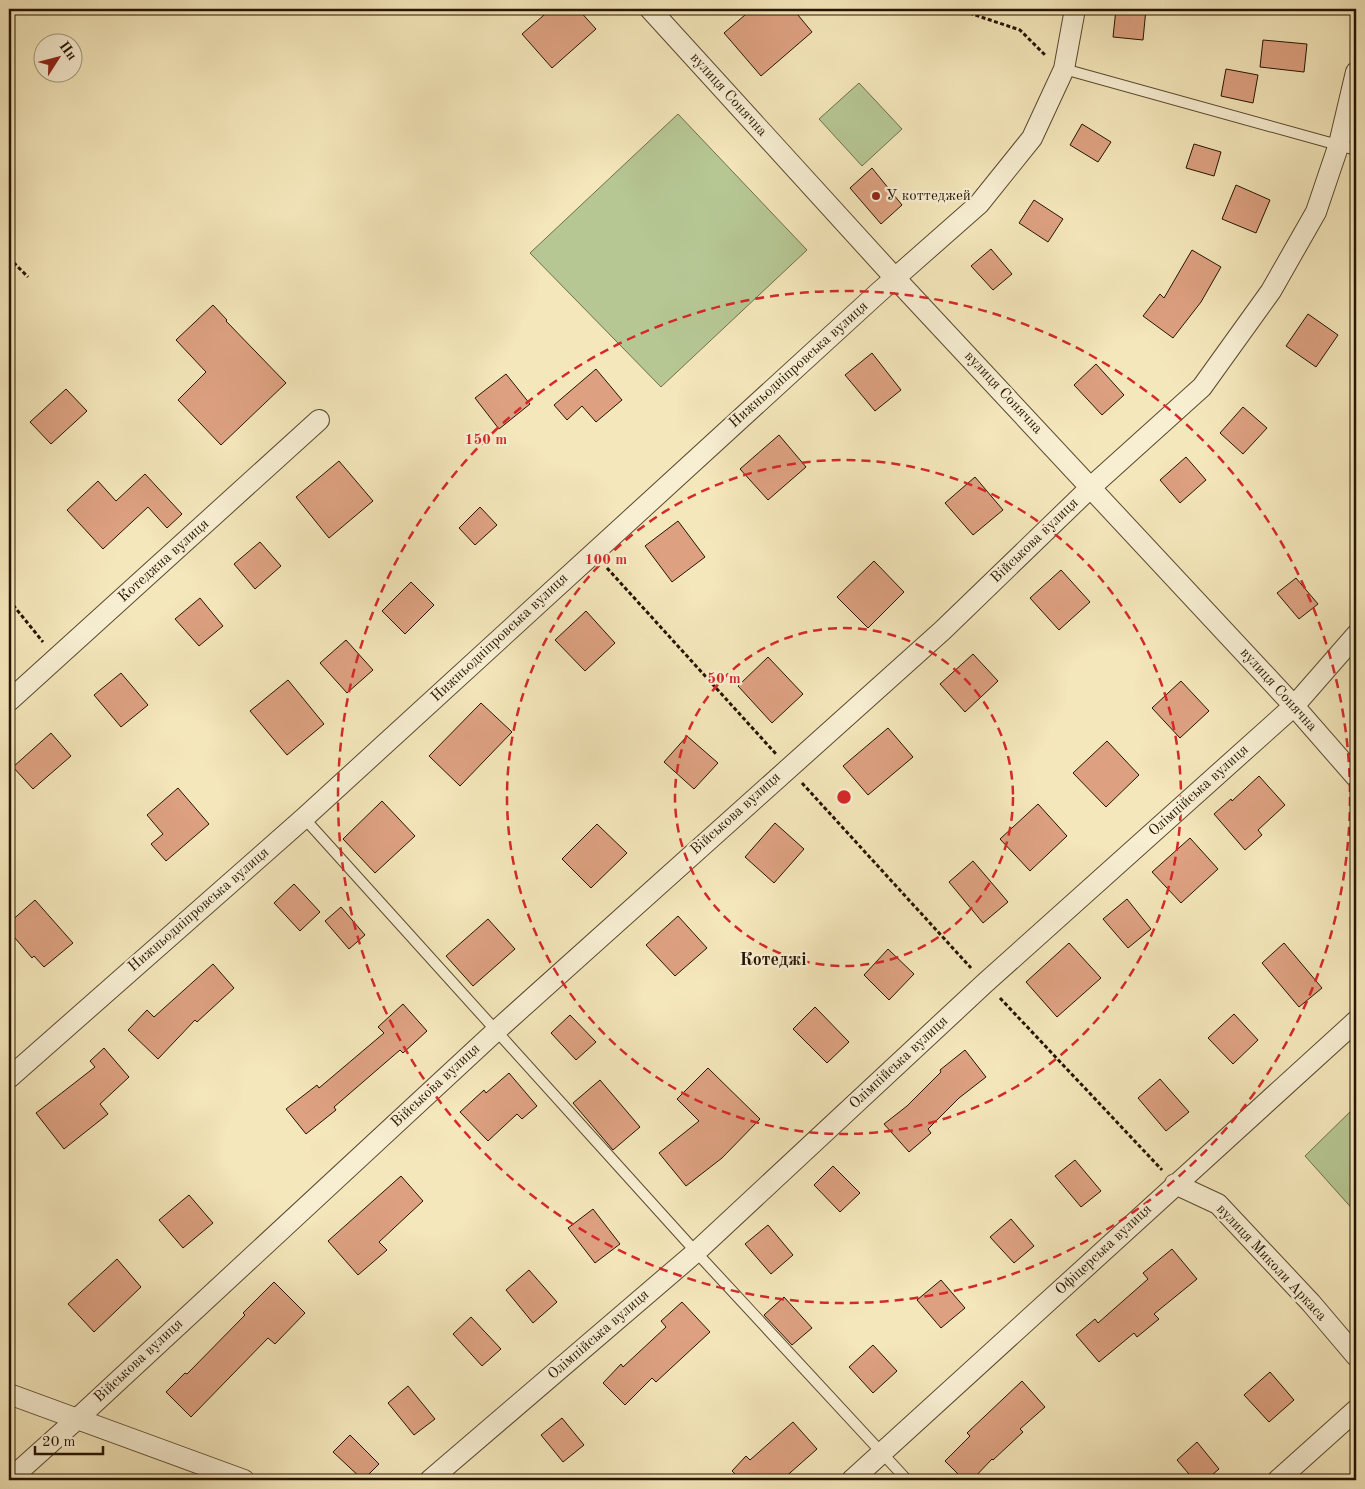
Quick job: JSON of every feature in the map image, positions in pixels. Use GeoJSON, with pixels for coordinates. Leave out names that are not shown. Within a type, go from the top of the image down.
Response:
{"type":"FeatureCollection","features":[{"type":"Feature","properties":{"kind":"street","name":"вулиця Сонячна"},"geometry":{"type":"LineString","coordinates":[[650,9],[894,278],[1294,706],[1356,777]]}},
{"type":"Feature","properties":{"kind":"street","name":"Нижньодніпровська вулиця"},"geometry":{"type":"LineString","coordinates":[[9,1078],[304,818],[894,278],[979,204],[1032,138],[1064,69],[1075,9]]}},
{"type":"Feature","properties":{"kind":"street","name":"Військова вулиця"},"geometry":{"type":"LineString","coordinates":[[9,1480],[497,1030],[943,630],[1091,487],[1202,388],[1271,290],[1316,212],[1347,147],[1356,72]]}},
{"type":"Feature","properties":{"kind":"street","name":"Котеджна вулиця"},"geometry":{"type":"LineString","coordinates":[[9,701],[319,420]]}},
{"type":"Feature","properties":{"kind":"street","name":"Олімпійська вулиця"},"geometry":{"type":"LineString","coordinates":[[430,1480],[696,1252],[985,983],[1294,706],[1356,635]]}},
{"type":"Feature","properties":{"kind":"street","name":"Офіцерська вулиця"},"geometry":{"type":"LineString","coordinates":[[852,1480],[1356,1021]]}},
{"type":"Feature","properties":{"kind":"street","name":"вулиця Миколи Аркаса"},"geometry":{"type":"LineString","coordinates":[[1175,1184],[1218,1204],[1311,1303],[1356,1356]]}},
{"type":"Feature","properties":{"kind":"street"},"geometry":{"type":"LineString","coordinates":[[9,1394],[244,1480]]}},
{"type":"Feature","properties":{"kind":"street"},"geometry":{"type":"LineString","coordinates":[[1278,1480],[1356,1410]]}},
{"type":"Feature","properties":{"kind":"lane"},"geometry":{"type":"LineString","coordinates":[[1064,69],[1347,147]]}},
{"type":"Feature","properties":{"kind":"lane"},"geometry":{"type":"LineString","coordinates":[[304,818],[696,1252],[907,1480]]}},
{"type":"Feature","properties":{"kind":"path"},"geometry":{"type":"LineString","coordinates":[[957,9],[1020,30],[1037,48],[1064,69]]}},
{"type":"Feature","properties":{"kind":"path"},"geometry":{"type":"LineString","coordinates":[[9,258],[28,278]]}},
{"type":"Feature","properties":{"kind":"path"},"geometry":{"type":"LineString","coordinates":[[594,552],[985,983],[1175,1184]]}},
{"type":"Feature","properties":{"kind":"path"},"geometry":{"type":"LineString","coordinates":[[9,600],[56,659]]}},
{"type":"Feature","properties":{"kind":"green space"},"geometry":{"type":"Polygon","coordinates":[[[859,83],[902,129],[862,166],[819,119],[859,83]]]}},
{"type":"Feature","properties":{"kind":"green space"},"geometry":{"type":"Polygon","coordinates":[[[678,114],[807,250],[661,387],[530,253],[678,114]]]}},
{"type":"Feature","properties":{"kind":"green space"},"geometry":{"type":"Polygon","coordinates":[[[1356,1106],[1356,1213],[1305,1156],[1356,1106]]]}},
{"type":"Feature","properties":{"kind":"building"},"geometry":{"type":"Polygon","coordinates":[[[551,9],[578,9],[596,29],[552,68],[522,34],[551,9]]]}},
{"type":"Feature","properties":{"kind":"building"},"geometry":{"type":"Polygon","coordinates":[[[752,9],[793,9],[812,32],[761,76],[724,33],[752,9]]]}},
{"type":"Feature","properties":{"kind":"building"},"geometry":{"type":"Polygon","coordinates":[[[1116,9],[1146,9],[1143,40],[1113,37],[1116,9]]]}},
{"type":"Feature","properties":{"kind":"building"},"geometry":{"type":"Polygon","coordinates":[[[1263,40],[1307,44],[1304,72],[1260,67],[1263,40]]]}},
{"type":"Feature","properties":{"kind":"building"},"geometry":{"type":"Polygon","coordinates":[[[1226,69],[1258,75],[1253,103],[1221,96],[1226,69]]]}},
{"type":"Feature","properties":{"kind":"building"},"geometry":{"type":"Polygon","coordinates":[[[1082,124],[1111,142],[1098,162],[1070,145],[1082,124]]]}},
{"type":"Feature","properties":{"kind":"building"},"geometry":{"type":"Polygon","coordinates":[[[1194,144],[1221,152],[1214,176],[1186,168],[1194,144]]]}},
{"type":"Feature","properties":{"kind":"building","name":"У коттеджей"},"geometry":{"type":"Polygon","coordinates":[[[872,168],[902,205],[881,224],[850,188],[872,168]]]}},
{"type":"Feature","properties":{"kind":"building"},"geometry":{"type":"Polygon","coordinates":[[[1236,185],[1270,200],[1256,233],[1222,219],[1236,185]]]}},
{"type":"Feature","properties":{"kind":"building"},"geometry":{"type":"Polygon","coordinates":[[[1034,200],[1063,219],[1048,242],[1019,223],[1034,200]]]}},
{"type":"Feature","properties":{"kind":"building"},"geometry":{"type":"Polygon","coordinates":[[[991,249],[1012,274],[993,290],[971,266],[991,249]]]}},
{"type":"Feature","properties":{"kind":"building"},"geometry":{"type":"Polygon","coordinates":[[[1192,250],[1221,267],[1201,302],[1173,338],[1143,316],[1160,294],[1164,298],[1192,250]]]}},
{"type":"Feature","properties":{"kind":"building"},"geometry":{"type":"Polygon","coordinates":[[[213,305],[286,383],[221,445],[178,400],[206,372],[176,340],[213,305]]]}},
{"type":"Feature","properties":{"kind":"building"},"geometry":{"type":"Polygon","coordinates":[[[1308,314],[1338,335],[1316,367],[1286,346],[1308,314]]]}},
{"type":"Feature","properties":{"kind":"building"},"geometry":{"type":"Polygon","coordinates":[[[872,353],[901,390],[875,411],[845,375],[872,353]]]}},
{"type":"Feature","properties":{"kind":"building"},"geometry":{"type":"Polygon","coordinates":[[[1096,364],[1124,395],[1102,415],[1074,385],[1096,364]]]}},
{"type":"Feature","properties":{"kind":"building"},"geometry":{"type":"Polygon","coordinates":[[[596,369],[622,400],[596,422],[582,406],[567,420],[554,405],[596,369]]]}},
{"type":"Feature","properties":{"kind":"building"},"geometry":{"type":"Polygon","coordinates":[[[506,374],[530,404],[499,429],[475,398],[506,374]]]}},
{"type":"Feature","properties":{"kind":"building"},"geometry":{"type":"Polygon","coordinates":[[[66,389],[87,411],[51,444],[30,422],[66,389]]]}},
{"type":"Feature","properties":{"kind":"building"},"geometry":{"type":"Polygon","coordinates":[[[1243,407],[1267,428],[1243,454],[1220,433],[1243,407]]]}},
{"type":"Feature","properties":{"kind":"building"},"geometry":{"type":"Polygon","coordinates":[[[779,435],[806,467],[768,500],[740,469],[779,435]]]}},
{"type":"Feature","properties":{"kind":"building"},"geometry":{"type":"Polygon","coordinates":[[[1186,457],[1206,480],[1180,503],[1160,480],[1186,457]]]}},
{"type":"Feature","properties":{"kind":"building"},"geometry":{"type":"Polygon","coordinates":[[[339,461],[373,501],[329,538],[296,497],[339,461]]]}},
{"type":"Feature","properties":{"kind":"building"},"geometry":{"type":"Polygon","coordinates":[[[145,474],[182,514],[167,528],[148,507],[103,549],[67,510],[98,481],[116,501],[145,474]]]}},
{"type":"Feature","properties":{"kind":"building"},"geometry":{"type":"Polygon","coordinates":[[[975,477],[1003,510],[973,535],[945,503],[975,477]]]}},
{"type":"Feature","properties":{"kind":"building"},"geometry":{"type":"Polygon","coordinates":[[[480,507],[497,525],[475,545],[459,528],[480,507]]]}},
{"type":"Feature","properties":{"kind":"building"},"geometry":{"type":"Polygon","coordinates":[[[678,521],[705,557],[672,582],[645,546],[678,521]]]}},
{"type":"Feature","properties":{"kind":"building"},"geometry":{"type":"Polygon","coordinates":[[[260,542],[281,566],[255,589],[234,564],[260,542]]]}},
{"type":"Feature","properties":{"kind":"building"},"geometry":{"type":"Polygon","coordinates":[[[874,561],[904,592],[868,628],[837,597],[874,561]]]}},
{"type":"Feature","properties":{"kind":"building"},"geometry":{"type":"Polygon","coordinates":[[[1061,570],[1090,602],[1059,630],[1030,598],[1061,570]]]}},
{"type":"Feature","properties":{"kind":"building"},"geometry":{"type":"Polygon","coordinates":[[[1296,578],[1318,604],[1299,619],[1277,593],[1296,578]]]}},
{"type":"Feature","properties":{"kind":"building"},"geometry":{"type":"Polygon","coordinates":[[[411,582],[434,605],[405,634],[382,611],[411,582]]]}},
{"type":"Feature","properties":{"kind":"building"},"geometry":{"type":"Polygon","coordinates":[[[200,598],[223,626],[199,646],[175,619],[200,598]]]}},
{"type":"Feature","properties":{"kind":"building"},"geometry":{"type":"Polygon","coordinates":[[[586,611],[615,643],[585,671],[555,640],[586,611]]]}},
{"type":"Feature","properties":{"kind":"building"},"geometry":{"type":"Polygon","coordinates":[[[346,640],[373,670],[347,693],[320,663],[346,640]]]}},
{"type":"Feature","properties":{"kind":"building"},"geometry":{"type":"Polygon","coordinates":[[[973,654],[998,681],[965,712],[940,684],[973,654]]]}},
{"type":"Feature","properties":{"kind":"building"},"geometry":{"type":"Polygon","coordinates":[[[768,657],[803,694],[772,723],[738,686],[768,657]]]}},
{"type":"Feature","properties":{"kind":"building"},"geometry":{"type":"Polygon","coordinates":[[[121,673],[148,705],[121,727],[94,695],[121,673]]]}},
{"type":"Feature","properties":{"kind":"building"},"geometry":{"type":"Polygon","coordinates":[[[288,680],[324,724],[287,755],[250,711],[288,680]]]}},
{"type":"Feature","properties":{"kind":"building"},"geometry":{"type":"Polygon","coordinates":[[[1181,681],[1209,711],[1180,738],[1152,708],[1181,681]]]}},
{"type":"Feature","properties":{"kind":"building"},"geometry":{"type":"Polygon","coordinates":[[[481,703],[512,732],[460,786],[429,756],[481,703]]]}},
{"type":"Feature","properties":{"kind":"building"},"geometry":{"type":"Polygon","coordinates":[[[888,728],[913,757],[868,795],[843,766],[888,728]]]}},
{"type":"Feature","properties":{"kind":"building"},"geometry":{"type":"Polygon","coordinates":[[[51,733],[71,756],[33,789],[13,767],[51,733]]]}},
{"type":"Feature","properties":{"kind":"building"},"geometry":{"type":"Polygon","coordinates":[[[687,736],[718,763],[694,789],[664,762],[687,736]]]}},
{"type":"Feature","properties":{"kind":"building"},"geometry":{"type":"Polygon","coordinates":[[[1107,741],[1139,775],[1106,807],[1073,773],[1107,741]]]}},
{"type":"Feature","properties":{"kind":"building"},"geometry":{"type":"Polygon","coordinates":[[[1259,776],[1285,805],[1258,830],[1262,835],[1245,850],[1214,814],[1231,799],[1232,801],[1259,776]]]}},
{"type":"Feature","properties":{"kind":"building"},"geometry":{"type":"Polygon","coordinates":[[[178,788],[209,824],[166,861],[151,844],[163,834],[147,815],[178,788]]]}},
{"type":"Feature","properties":{"kind":"building"},"geometry":{"type":"Polygon","coordinates":[[[382,801],[415,836],[375,873],[343,839],[382,801]]]}},
{"type":"Feature","properties":{"kind":"building"},"geometry":{"type":"Polygon","coordinates":[[[1038,804],[1067,836],[1030,871],[1000,839],[1038,804]]]}},
{"type":"Feature","properties":{"kind":"building"},"geometry":{"type":"Polygon","coordinates":[[[775,823],[804,849],[774,883],[745,857],[775,823]]]}},
{"type":"Feature","properties":{"kind":"building"},"geometry":{"type":"Polygon","coordinates":[[[597,824],[627,853],[591,888],[562,859],[597,824]]]}},
{"type":"Feature","properties":{"kind":"building"},"geometry":{"type":"Polygon","coordinates":[[[1190,838],[1218,869],[1181,903],[1152,872],[1190,838]]]}},
{"type":"Feature","properties":{"kind":"building"},"geometry":{"type":"Polygon","coordinates":[[[973,861],[1008,902],[983,923],[949,882],[973,861]]]}},
{"type":"Feature","properties":{"kind":"building"},"geometry":{"type":"Polygon","coordinates":[[[294,884],[320,912],[300,931],[274,903],[294,884]]]}},
{"type":"Feature","properties":{"kind":"building"},"geometry":{"type":"Polygon","coordinates":[[[1127,899],[1151,929],[1128,948],[1103,919],[1127,899]]]}},
{"type":"Feature","properties":{"kind":"building"},"geometry":{"type":"Polygon","coordinates":[[[35,900],[73,943],[44,967],[34,956],[32,958],[9,931],[9,923],[35,900]]]}},
{"type":"Feature","properties":{"kind":"building"},"geometry":{"type":"Polygon","coordinates":[[[341,907],[365,935],[349,949],[325,921],[341,907]]]}},
{"type":"Feature","properties":{"kind":"building"},"geometry":{"type":"Polygon","coordinates":[[[678,916],[707,948],[675,976],[646,945],[678,916]]]}},
{"type":"Feature","properties":{"kind":"building"},"geometry":{"type":"Polygon","coordinates":[[[488,919],[515,949],[473,986],[446,956],[488,919]]]}},
{"type":"Feature","properties":{"kind":"building"},"geometry":{"type":"Polygon","coordinates":[[[1069,943],[1101,978],[1057,1017],[1026,982],[1069,943]]]}},
{"type":"Feature","properties":{"kind":"building"},"geometry":{"type":"Polygon","coordinates":[[[1284,943],[1322,988],[1299,1007],[1262,963],[1284,943]]]}},
{"type":"Feature","properties":{"kind":"building"},"geometry":{"type":"Polygon","coordinates":[[[888,949],[914,974],[889,1000],[864,975],[888,949]]]}},
{"type":"Feature","properties":{"kind":"building"},"geometry":{"type":"Polygon","coordinates":[[[213,964],[234,988],[197,1022],[195,1020],[158,1059],[128,1030],[147,1010],[154,1017],[213,964]]]}},
{"type":"Feature","properties":{"kind":"building"},"geometry":{"type":"Polygon","coordinates":[[[403,1004],[427,1031],[403,1053],[400,1050],[334,1107],[336,1110],[306,1134],[286,1109],[317,1085],[319,1088],[384,1033],[378,1027],[403,1004]]]}},
{"type":"Feature","properties":{"kind":"building"},"geometry":{"type":"Polygon","coordinates":[[[815,1007],[849,1042],[827,1063],[793,1029],[815,1007]]]}},
{"type":"Feature","properties":{"kind":"building"},"geometry":{"type":"Polygon","coordinates":[[[1234,1014],[1258,1040],[1233,1064],[1208,1038],[1234,1014]]]}},
{"type":"Feature","properties":{"kind":"building"},"geometry":{"type":"Polygon","coordinates":[[[570,1015],[596,1042],[576,1060],[551,1033],[570,1015]]]}},
{"type":"Feature","properties":{"kind":"building"},"geometry":{"type":"Polygon","coordinates":[[[104,1048],[129,1077],[100,1104],[108,1114],[64,1149],[36,1113],[95,1067],[90,1061],[104,1048]]]}},
{"type":"Feature","properties":{"kind":"building"},"geometry":{"type":"Polygon","coordinates":[[[965,1050],[986,1077],[959,1098],[928,1129],[931,1133],[909,1152],[884,1124],[907,1106],[941,1072],[940,1070],[965,1050]]]}},
{"type":"Feature","properties":{"kind":"building"},"geometry":{"type":"Polygon","coordinates":[[[708,1068],[760,1119],[722,1158],[686,1186],[659,1153],[699,1121],[677,1099],[708,1068]]]}},
{"type":"Feature","properties":{"kind":"building"},"geometry":{"type":"Polygon","coordinates":[[[509,1073],[537,1106],[522,1119],[517,1114],[488,1141],[460,1112],[484,1090],[486,1093],[509,1073]]]}},
{"type":"Feature","properties":{"kind":"building"},"geometry":{"type":"Polygon","coordinates":[[[1160,1079],[1189,1112],[1166,1131],[1138,1098],[1160,1079]]]}},
{"type":"Feature","properties":{"kind":"building"},"geometry":{"type":"Polygon","coordinates":[[[600,1080],[640,1127],[613,1150],[573,1103],[600,1080]]]}},
{"type":"Feature","properties":{"kind":"building"},"geometry":{"type":"Polygon","coordinates":[[[1075,1160],[1101,1191],[1081,1207],[1055,1176],[1075,1160]]]}},
{"type":"Feature","properties":{"kind":"building"},"geometry":{"type":"Polygon","coordinates":[[[833,1166],[860,1193],[840,1212],[814,1185],[833,1166]]]}},
{"type":"Feature","properties":{"kind":"building"},"geometry":{"type":"Polygon","coordinates":[[[401,1176],[423,1201],[379,1242],[387,1250],[358,1275],[328,1241],[401,1176]]]}},
{"type":"Feature","properties":{"kind":"building"},"geometry":{"type":"Polygon","coordinates":[[[189,1195],[213,1223],[183,1248],[159,1220],[189,1195]]]}},
{"type":"Feature","properties":{"kind":"building"},"geometry":{"type":"Polygon","coordinates":[[[593,1209],[620,1244],[595,1263],[568,1228],[593,1209]]]}},
{"type":"Feature","properties":{"kind":"building"},"geometry":{"type":"Polygon","coordinates":[[[1011,1219],[1034,1246],[1014,1263],[990,1237],[1011,1219]]]}},
{"type":"Feature","properties":{"kind":"building"},"geometry":{"type":"Polygon","coordinates":[[[768,1225],[793,1255],[771,1274],[745,1244],[768,1225]]]}},
{"type":"Feature","properties":{"kind":"building"},"geometry":{"type":"Polygon","coordinates":[[[1172,1249],[1197,1279],[1154,1314],[1159,1319],[1137,1337],[1134,1333],[1099,1362],[1076,1335],[1095,1319],[1098,1323],[1148,1279],[1143,1273],[1172,1249]]]}},
{"type":"Feature","properties":{"kind":"building"},"geometry":{"type":"Polygon","coordinates":[[[117,1259],[141,1287],[94,1332],[68,1304],[117,1259]]]}},
{"type":"Feature","properties":{"kind":"building"},"geometry":{"type":"Polygon","coordinates":[[[529,1270],[557,1302],[533,1323],[506,1290],[529,1270]]]}},
{"type":"Feature","properties":{"kind":"building"},"geometry":{"type":"Polygon","coordinates":[[[941,1280],[965,1308],[941,1328],[917,1300],[941,1280]]]}},
{"type":"Feature","properties":{"kind":"building"},"geometry":{"type":"Polygon","coordinates":[[[274,1282],[305,1313],[275,1344],[268,1338],[191,1417],[166,1392],[185,1373],[187,1374],[245,1315],[243,1313],[274,1282]]]}},
{"type":"Feature","properties":{"kind":"building"},"geometry":{"type":"Polygon","coordinates":[[[784,1297],[812,1328],[792,1345],[764,1315],[784,1297]]]}},
{"type":"Feature","properties":{"kind":"building"},"geometry":{"type":"Polygon","coordinates":[[[682,1302],[710,1332],[656,1382],[652,1378],[625,1405],[603,1383],[621,1364],[623,1367],[666,1327],[661,1321],[682,1302]]]}},
{"type":"Feature","properties":{"kind":"building"},"geometry":{"type":"Polygon","coordinates":[[[471,1317],[501,1349],[482,1366],[453,1334],[471,1317]]]}},
{"type":"Feature","properties":{"kind":"building"},"geometry":{"type":"Polygon","coordinates":[[[873,1345],[897,1371],[873,1393],[849,1367],[873,1345]]]}},
{"type":"Feature","properties":{"kind":"building"},"geometry":{"type":"Polygon","coordinates":[[[1270,1372],[1294,1400],[1269,1422],[1244,1395],[1270,1372]]]}},
{"type":"Feature","properties":{"kind":"building"},"geometry":{"type":"Polygon","coordinates":[[[1022,1381],[1045,1407],[1020,1429],[1023,1432],[992,1459],[972,1480],[964,1480],[945,1461],[970,1436],[967,1433],[1022,1381]]]}},
{"type":"Feature","properties":{"kind":"building"},"geometry":{"type":"Polygon","coordinates":[[[408,1386],[435,1419],[414,1435],[388,1403],[408,1386]]]}},
{"type":"Feature","properties":{"kind":"building"},"geometry":{"type":"Polygon","coordinates":[[[562,1418],[584,1445],[563,1462],[541,1435],[562,1418]]]}},
{"type":"Feature","properties":{"kind":"building"},"geometry":{"type":"Polygon","coordinates":[[[793,1422],[817,1449],[782,1480],[727,1480],[735,1474],[732,1471],[746,1456],[750,1460],[793,1422]]]}},
{"type":"Feature","properties":{"kind":"building"},"geometry":{"type":"Polygon","coordinates":[[[350,1435],[379,1464],[363,1480],[333,1452],[350,1435]]]}},
{"type":"Feature","properties":{"kind":"building"},"geometry":{"type":"Polygon","coordinates":[[[1197,1442],[1219,1469],[1206,1480],[1194,1480],[1177,1460],[1197,1442]]]}},
{"type":"Feature","properties":{"kind":"place","name":"У коттеджей"},"geometry":{"type":"Point","coordinates":[876,196]}},
{"type":"Feature","properties":{"kind":"district","name":"Котеджі"},"geometry":{"type":"Point","coordinates":[773,960]}}]}
